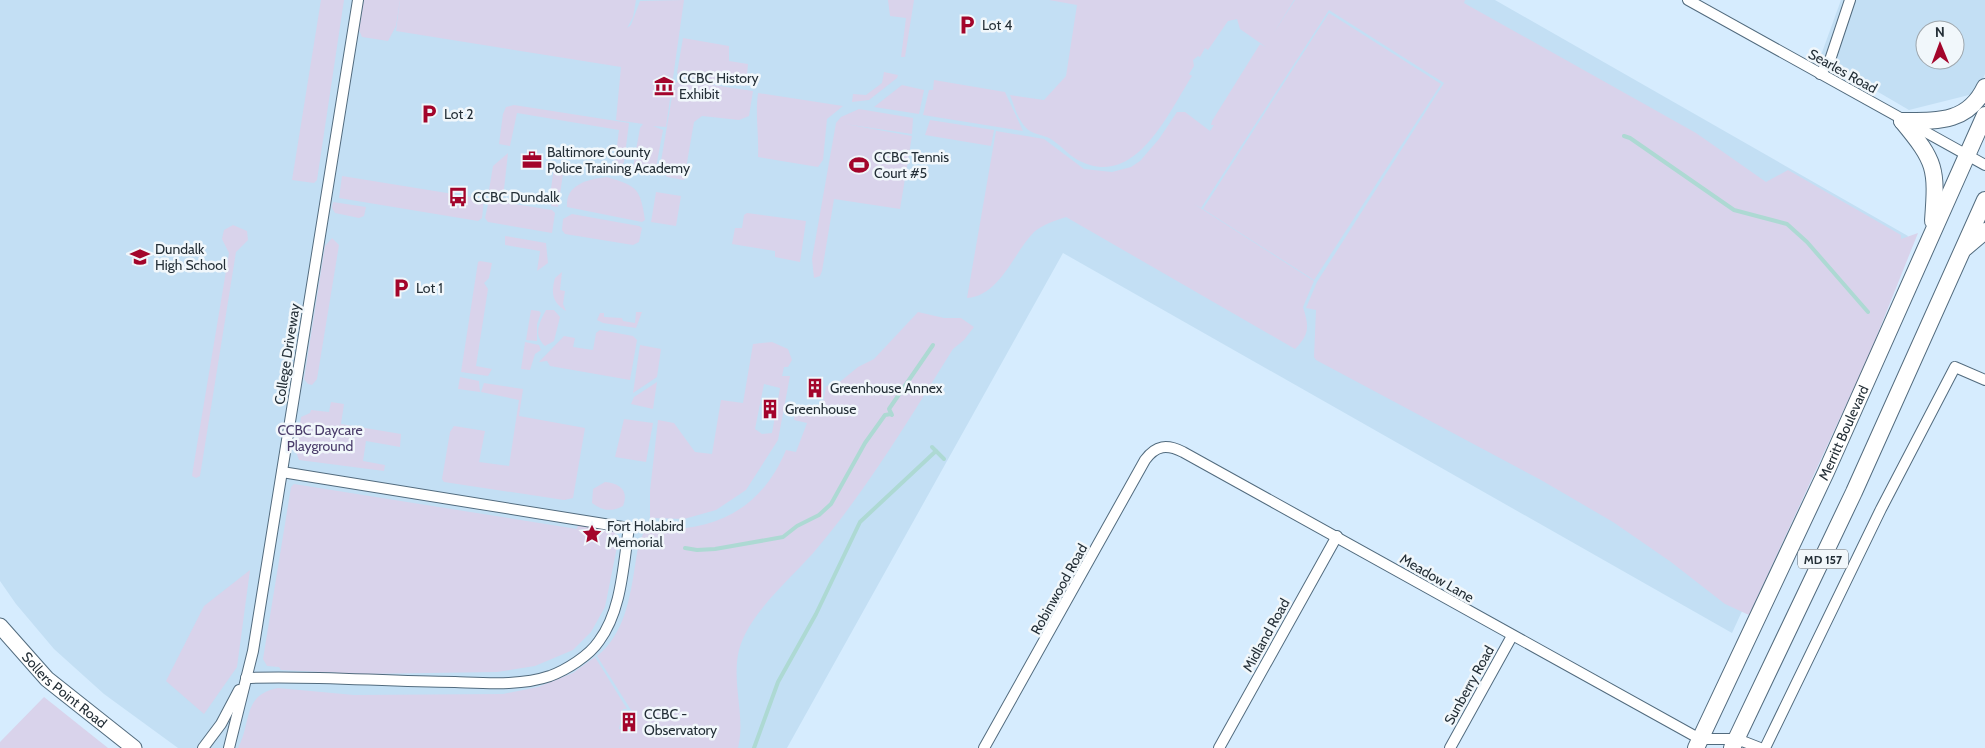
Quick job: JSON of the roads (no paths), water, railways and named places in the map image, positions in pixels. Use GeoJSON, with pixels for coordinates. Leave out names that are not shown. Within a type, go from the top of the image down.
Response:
{"type":"FeatureCollection","features":[{"type":"Feature","properties":{"kind":"main road"},"geometry":{"type":"LineString","coordinates":[[1902,121],[1941,120],[1964,112],[1974,105],[1985,87]]}},
{"type":"Feature","properties":{"kind":"main road","name":"Merritt Boulevard"},"geometry":{"type":"LineString","coordinates":[[1698,744],[1810,507],[1985,115]]}},
{"type":"Feature","properties":{"kind":"main road"},"geometry":{"type":"LineString","coordinates":[[1902,121],[1929,156],[1935,178],[1932,235]]}},
{"type":"Feature","properties":{"kind":"main road","name":"MD 157"},"geometry":{"type":"LineString","coordinates":[[1735,744],[1854,492],[1985,200]]}},
{"type":"Feature","properties":{"kind":"main road"},"geometry":{"type":"LineString","coordinates":[[1962,250],[1985,231]]}},
{"type":"Feature","properties":{"kind":"street","name":"College Driveway"},"geometry":{"type":"LineString","coordinates":[[229,748],[254,651],[358,0]]}},
{"type":"Feature","properties":{"kind":"street","name":"Searles Road"},"geometry":{"type":"LineString","coordinates":[[1688,0],[1902,121],[1985,165]]}},
{"type":"Feature","properties":{"kind":"street"},"geometry":{"type":"LineString","coordinates":[[1820,74],[1830,60],[1850,0]]}},
{"type":"Feature","properties":{"kind":"street"},"geometry":{"type":"LineString","coordinates":[[1764,748],[1881,509],[1955,367],[1985,380]]}},
{"type":"Feature","properties":{"kind":"street","name":"Meadow Lane"},"geometry":{"type":"LineString","coordinates":[[1160,448],[1168,446],[1184,452],[1336,536],[1698,744]]}},
{"type":"Feature","properties":{"kind":"street","name":"Robinwood Road"},"geometry":{"type":"LineString","coordinates":[[984,748],[1145,460],[1150,454],[1160,448]]}},
{"type":"Feature","properties":{"kind":"street"},"geometry":{"type":"LineString","coordinates":[[246,678],[487,683],[531,680],[550,676],[588,653],[599,642],[611,620],[619,594],[629,528],[282,472]]}},
{"type":"Feature","properties":{"kind":"street","name":"Midland Road"},"geometry":{"type":"LineString","coordinates":[[1219,748],[1336,536]]}},
{"type":"Feature","properties":{"kind":"street","name":"Sollers Point Road"},"geometry":{"type":"LineString","coordinates":[[0,626],[47,679],[134,748]]}},
{"type":"Feature","properties":{"kind":"street","name":"Sunberry Road"},"geometry":{"type":"LineString","coordinates":[[1450,748],[1512,636]]}},
{"type":"Feature","properties":{"kind":"street","name":"College Driveway"},"geometry":{"type":"LineString","coordinates":[[203,748],[221,724],[246,678]]}},
{"type":"Feature","properties":{"kind":"street"},"geometry":{"type":"LineString","coordinates":[[1698,744],[1735,744],[1760,748]]}},
{"type":"Feature","properties":{"kind":"waterway"},"geometry":{"type":"LineString","coordinates":[[1624,136],[1630,138],[1734,210],[1787,224],[1807,242],[1868,312]]}},
{"type":"Feature","properties":{"kind":"waterway"},"geometry":{"type":"LineString","coordinates":[[892,415],[889,409],[933,345]]}},
{"type":"Feature","properties":{"kind":"waterway"},"geometry":{"type":"LineString","coordinates":[[685,548],[697,550],[715,549],[783,537],[797,526],[819,515],[831,504],[865,443],[885,415],[891,414]]}},
{"type":"Feature","properties":{"kind":"waterway"},"geometry":{"type":"LineString","coordinates":[[932,447],[944,459]]}},
{"type":"Feature","properties":{"kind":"waterway"},"geometry":{"type":"LineString","coordinates":[[754,748],[778,682],[816,614],[860,522],[936,451]]}},
{"type":"Feature","properties":{"kind":"place","name":"Lot 4"},"geometry":{"type":"Point","coordinates":[967,25]}},
{"type":"Feature","properties":{"kind":"place","name":"CCBC History Exhibit"},"geometry":{"type":"Point","coordinates":[664,86]}},
{"type":"Feature","properties":{"kind":"place","name":"Lot 2"},"geometry":{"type":"Point","coordinates":[429,114]}},
{"type":"Feature","properties":{"kind":"place","name":"Baltimore County Police Training Academy"},"geometry":{"type":"Point","coordinates":[532,160]}},
{"type":"Feature","properties":{"kind":"place","name":"CCBC Tennis Court #5"},"geometry":{"type":"Point","coordinates":[859,165]}},
{"type":"Feature","properties":{"kind":"place","name":"CCBC Dundalk"},"geometry":{"type":"Point","coordinates":[458,197]}},
{"type":"Feature","properties":{"kind":"place","name":"Dundalk High School"},"geometry":{"type":"Point","coordinates":[140,257]}},
{"type":"Feature","properties":{"kind":"place","name":"Lot 1"},"geometry":{"type":"Point","coordinates":[401,288]}},
{"type":"Feature","properties":{"kind":"place","name":"Greenhouse Annex"},"geometry":{"type":"Point","coordinates":[815,388]}},
{"type":"Feature","properties":{"kind":"place","name":"Greenhouse"},"geometry":{"type":"Point","coordinates":[770,409]}},
{"type":"Feature","properties":{"kind":"place","name":"Fort Holabird Memorial"},"geometry":{"type":"Point","coordinates":[592,534]}},
{"type":"Feature","properties":{"kind":"place","name":"CCBC - Observatory"},"geometry":{"type":"Point","coordinates":[629,722]}},
{"type":"Feature","properties":{"kind":"park label","name":"CCBC Daycare Playground"},"geometry":{"type":"Point","coordinates":[320,438]}}]}
